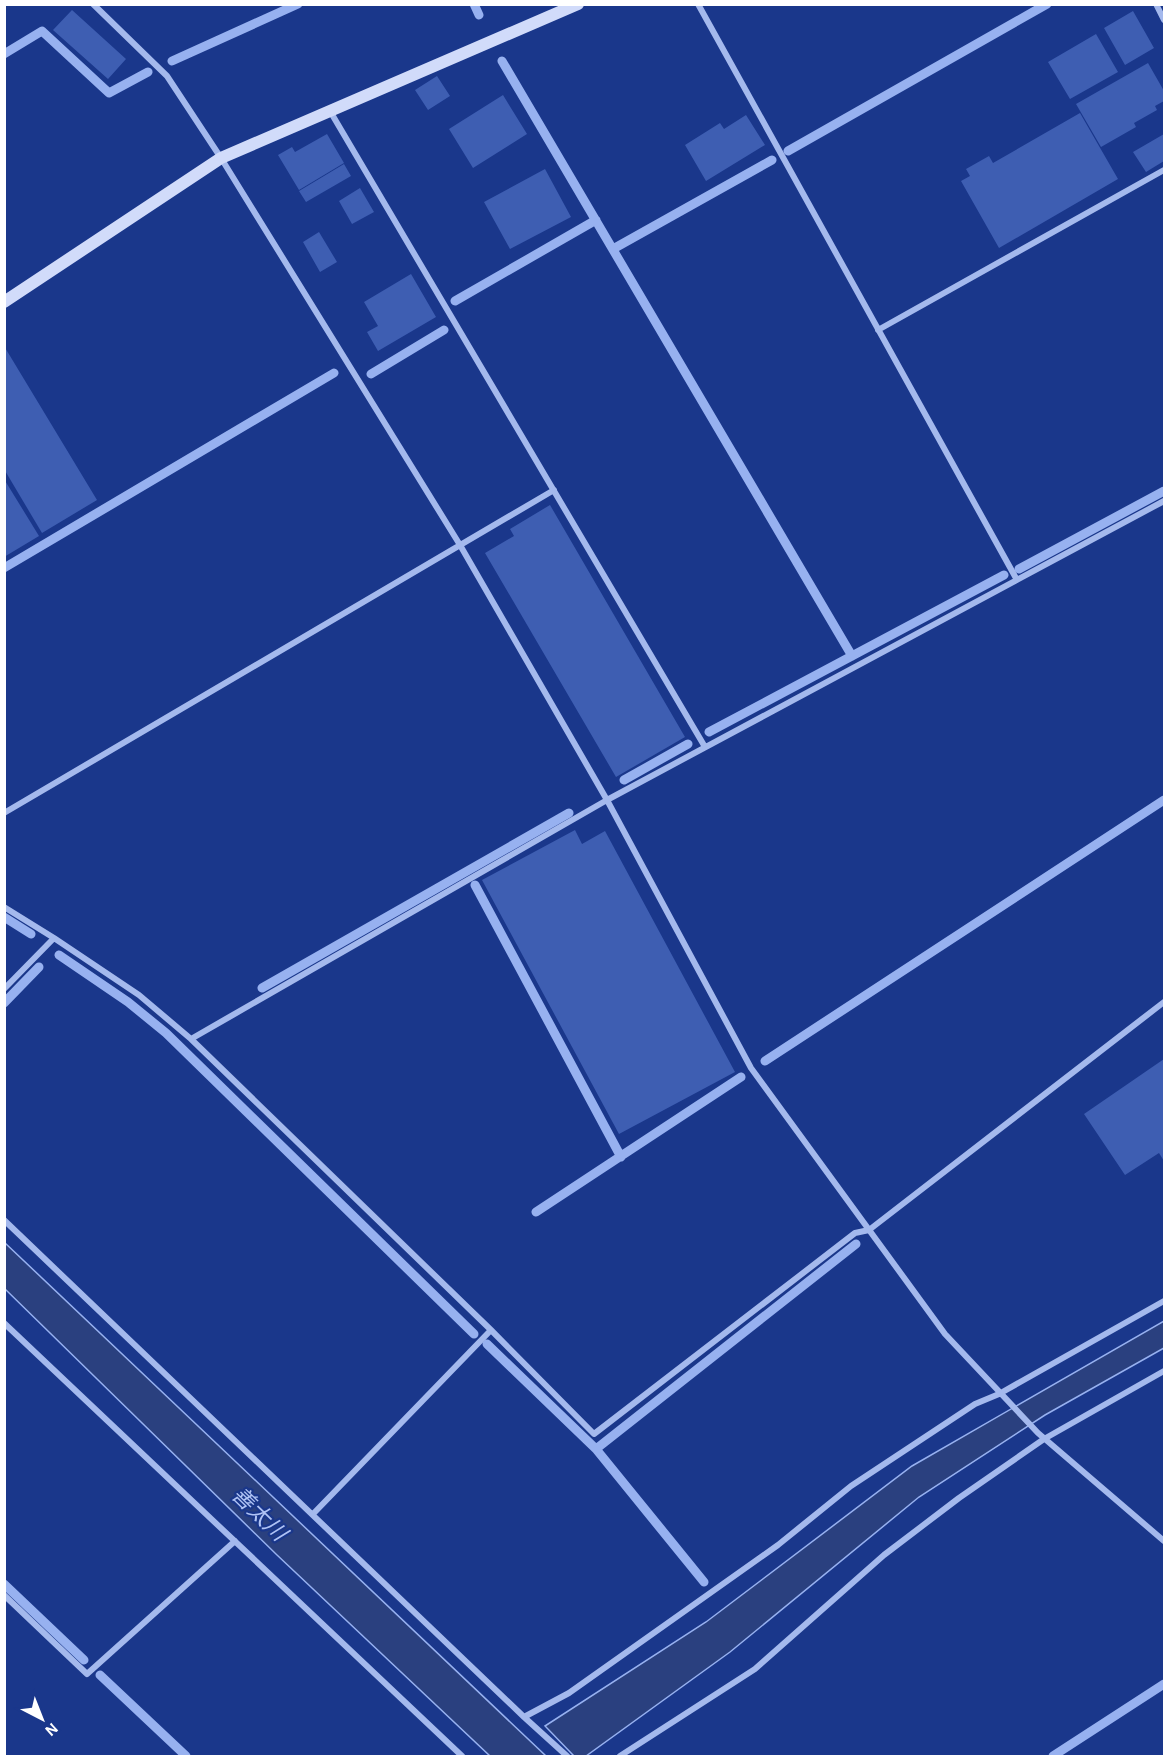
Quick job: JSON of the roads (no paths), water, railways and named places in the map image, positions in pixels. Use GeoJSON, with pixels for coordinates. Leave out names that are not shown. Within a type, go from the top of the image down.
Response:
{"type":"FeatureCollection","features":[{"type":"Feature","properties":{"kind":"street"},"geometry":{"type":"LineString","coordinates":[[93,4],[167,76],[221,158],[460,545],[607,800],[751,1068],[945,1334],[1006,1402],[1044,1439],[1164,1541]]}},
{"type":"Feature","properties":{"kind":"street"},"geometry":{"type":"LineString","coordinates":[[4,302],[221,158],[578,4]]}},
{"type":"Feature","properties":{"kind":"street"},"geometry":{"type":"LineString","coordinates":[[698,4],[1017,580]]}},
{"type":"Feature","properties":{"kind":"street"},"geometry":{"type":"LineString","coordinates":[[1156,4],[1164,20]]}},
{"type":"Feature","properties":{"kind":"street"},"geometry":{"type":"LineString","coordinates":[[330,111],[705,747]]}},
{"type":"Feature","properties":{"kind":"street"},"geometry":{"type":"LineString","coordinates":[[878,330],[1164,170]]}},
{"type":"Feature","properties":{"kind":"street"},"geometry":{"type":"LineString","coordinates":[[4,813],[554,490]]}},
{"type":"Feature","properties":{"kind":"street"},"geometry":{"type":"LineString","coordinates":[[191,1039],[607,800],[1164,501]]}},
{"type":"Feature","properties":{"kind":"street"},"geometry":{"type":"LineString","coordinates":[[4,907],[139,996],[191,1039],[491,1330],[594,1434],[855,1233],[869,1230],[1164,1002]]}},
{"type":"Feature","properties":{"kind":"street"},"geometry":{"type":"LineString","coordinates":[[4,988],[54,938]]}},
{"type":"Feature","properties":{"kind":"street"},"geometry":{"type":"LineString","coordinates":[[4,1220],[567,1756]]}},
{"type":"Feature","properties":{"kind":"street"},"geometry":{"type":"LineString","coordinates":[[524,1717],[569,1693],[778,1545],[850,1486],[975,1404],[999,1394],[1164,1301]]}},
{"type":"Feature","properties":{"kind":"street"},"geometry":{"type":"LineString","coordinates":[[4,1323],[459,1754]]}},
{"type":"Feature","properties":{"kind":"street"},"geometry":{"type":"LineString","coordinates":[[313,1514],[491,1330]]}},
{"type":"Feature","properties":{"kind":"street"},"geometry":{"type":"LineString","coordinates":[[620,1756],[755,1669],[884,1555],[1044,1439],[1164,1371]]}},
{"type":"Feature","properties":{"kind":"street"},"geometry":{"type":"LineString","coordinates":[[4,1595],[87,1674],[235,1541]]}},
{"type":"Feature","properties":{"kind":"street"},"geometry":{"type":"LineString","coordinates":[[449,1756],[459,1754]]}},
{"type":"Feature","properties":{"kind":"water","name":"善太川"},"geometry":{"type":"Polygon","coordinates":[[[4,1242],[546,1756],[490,1756],[277,1555],[5,1289],[4,1242]]]}},
{"type":"Feature","properties":{"kind":"water"},"geometry":{"type":"Polygon","coordinates":[[[1164,1321],[1164,1348],[1045,1415],[919,1497],[730,1652],[586,1756],[574,1756],[545,1726],[706,1622],[912,1466],[1164,1321]]]}},
{"type":"Feature","properties":{"kind":"waterway"},"geometry":{"type":"LineString","coordinates":[[172,61],[298,4]]}},
{"type":"Feature","properties":{"kind":"waterway"},"geometry":{"type":"LineString","coordinates":[[474,4],[479,15]]}},
{"type":"Feature","properties":{"kind":"waterway"},"geometry":{"type":"LineString","coordinates":[[788,151],[1047,4]]}},
{"type":"Feature","properties":{"kind":"waterway"},"geometry":{"type":"LineString","coordinates":[[4,54],[42,31],[109,93],[148,72]]}},
{"type":"Feature","properties":{"kind":"waterway"},"geometry":{"type":"LineString","coordinates":[[502,61],[852,656]]}},
{"type":"Feature","properties":{"kind":"waterway"},"geometry":{"type":"LineString","coordinates":[[613,249],[772,160]]}},
{"type":"Feature","properties":{"kind":"waterway"},"geometry":{"type":"LineString","coordinates":[[455,301],[596,220]]}},
{"type":"Feature","properties":{"kind":"waterway"},"geometry":{"type":"LineString","coordinates":[[371,374],[444,330]]}},
{"type":"Feature","properties":{"kind":"waterway"},"geometry":{"type":"LineString","coordinates":[[4,568],[334,373]]}},
{"type":"Feature","properties":{"kind":"waterway"},"geometry":{"type":"LineString","coordinates":[[1019,569],[1164,491]]}},
{"type":"Feature","properties":{"kind":"waterway"},"geometry":{"type":"LineString","coordinates":[[709,732],[1004,575]]}},
{"type":"Feature","properties":{"kind":"waterway"},"geometry":{"type":"LineString","coordinates":[[624,780],[688,744]]}},
{"type":"Feature","properties":{"kind":"waterway"},"geometry":{"type":"LineString","coordinates":[[765,1061],[1164,800]]}},
{"type":"Feature","properties":{"kind":"waterway"},"geometry":{"type":"LineString","coordinates":[[262,988],[569,813]]}},
{"type":"Feature","properties":{"kind":"waterway"},"geometry":{"type":"LineString","coordinates":[[475,885],[621,1157]]}},
{"type":"Feature","properties":{"kind":"waterway"},"geometry":{"type":"LineString","coordinates":[[4,917],[31,934]]}},
{"type":"Feature","properties":{"kind":"waterway"},"geometry":{"type":"LineString","coordinates":[[59,955],[128,1002],[166,1033],[474,1334]]}},
{"type":"Feature","properties":{"kind":"waterway"},"geometry":{"type":"LineString","coordinates":[[4,1003],[39,967]]}},
{"type":"Feature","properties":{"kind":"waterway"},"geometry":{"type":"LineString","coordinates":[[536,1212],[741,1077]]}},
{"type":"Feature","properties":{"kind":"waterway"},"geometry":{"type":"LineString","coordinates":[[596,1449],[856,1244]]}},
{"type":"Feature","properties":{"kind":"waterway"},"geometry":{"type":"LineString","coordinates":[[487,1344],[596,1449],[704,1582]]}},
{"type":"Feature","properties":{"kind":"waterway"},"geometry":{"type":"LineString","coordinates":[[4,1584],[84,1660]]}},
{"type":"Feature","properties":{"kind":"waterway"},"geometry":{"type":"LineString","coordinates":[[100,1675],[186,1756]]}},
{"type":"Feature","properties":{"kind":"waterway"},"geometry":{"type":"LineString","coordinates":[[1053,1756],[1164,1684]]}}]}
